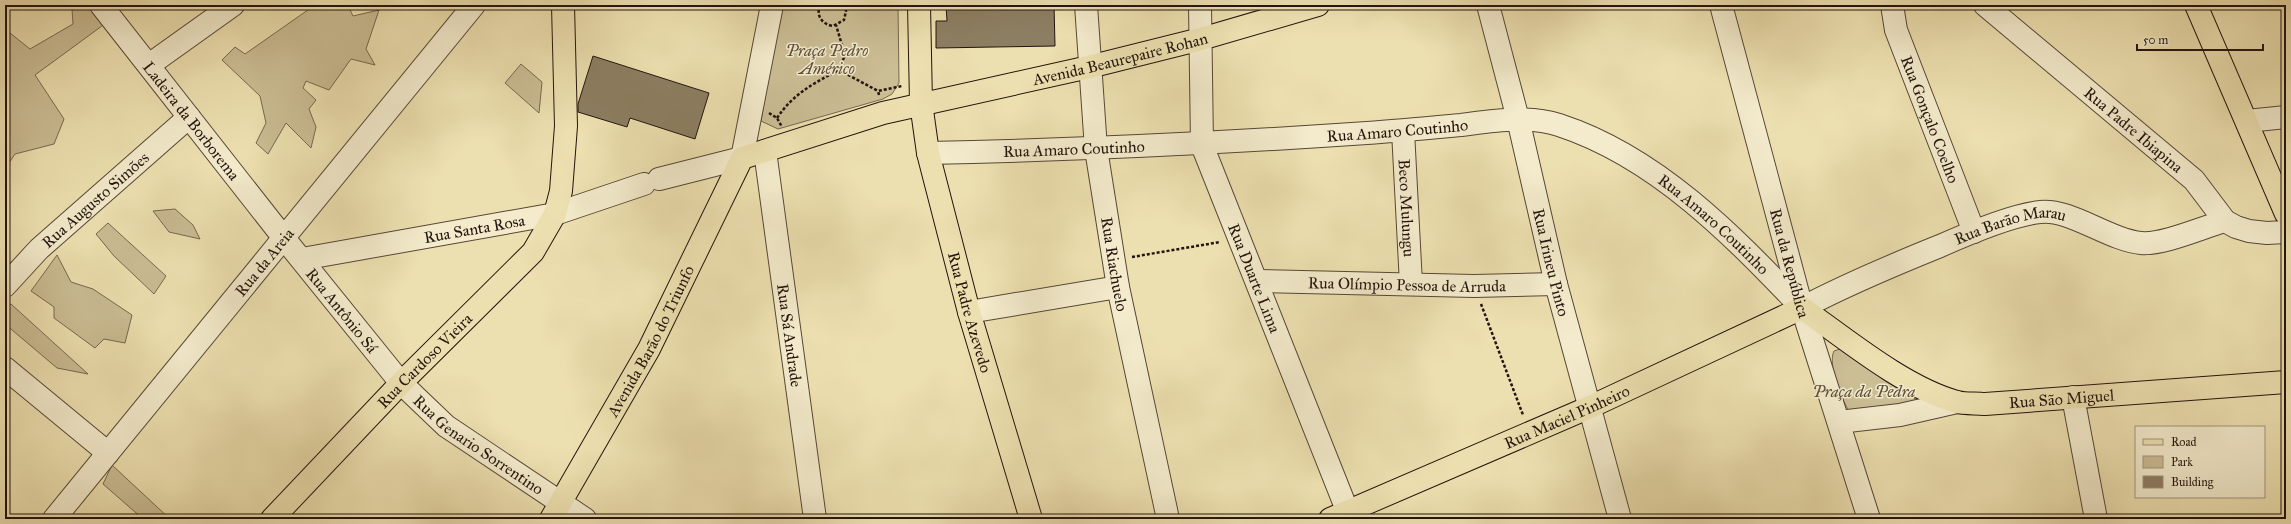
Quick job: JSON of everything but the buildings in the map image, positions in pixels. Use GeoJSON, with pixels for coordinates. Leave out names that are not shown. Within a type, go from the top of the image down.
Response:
{"type":"FeatureCollection","features":[{"type":"Feature","properties":{"kind":"main road","name":"Rua Cardoso Vieira"},"geometry":{"type":"LineString","coordinates":[[272,519],[401,383],[533,252],[555,214],[562,192],[566,126],[563,5]]}},
{"type":"Feature","properties":{"kind":"main road"},"geometry":{"type":"LineString","coordinates":[[742,158],[791,144],[883,113],[921,103],[919,5]]}},
{"type":"Feature","properties":{"kind":"main road","name":"Avenida Beaurepaire Rohan"},"geometry":{"type":"LineString","coordinates":[[921,103],[1089,67],[1201,39],[1318,5]]}},
{"type":"Feature","properties":{"kind":"main road"},"geometry":{"type":"LineString","coordinates":[[2196,5],[2286,214]]}},
{"type":"Feature","properties":{"kind":"main road","name":"Rua Padre Azevedo"},"geometry":{"type":"LineString","coordinates":[[921,103],[928,153],[969,312],[1031,519]]}},
{"type":"Feature","properties":{"kind":"main road","name":"Avenida Barão do Triunfo"},"geometry":{"type":"LineString","coordinates":[[555,511],[649,349],[742,158]]}},
{"type":"Feature","properties":{"kind":"main road"},"geometry":{"type":"LineString","coordinates":[[1802,308],[1878,361],[1918,386],[1957,402]]}},
{"type":"Feature","properties":{"kind":"main road","name":"Rua Maciel Pinheiro"},"geometry":{"type":"LineString","coordinates":[[1338,515],[1590,407],[1802,308]]}},
{"type":"Feature","properties":{"kind":"main road","name":"Rua São Miguel"},"geometry":{"type":"LineString","coordinates":[[1957,402],[1984,404],[2286,382]]}},
{"type":"Feature","properties":{"kind":"street","name":"Ladeira da Borborema"},"geometry":{"type":"LineString","coordinates":[[101,5],[283,237]]}},
{"type":"Feature","properties":{"kind":"street"},"geometry":{"type":"LineString","coordinates":[[149,65],[233,5]]}},
{"type":"Feature","properties":{"kind":"street","name":"Rua da Areia"},"geometry":{"type":"LineString","coordinates":[[54,519],[474,5]]}},
{"type":"Feature","properties":{"kind":"street"},"geometry":{"type":"LineString","coordinates":[[742,158],[772,5]]}},
{"type":"Feature","properties":{"kind":"street","name":"Rua Riachuelo"},"geometry":{"type":"LineString","coordinates":[[1086,5],[1089,67],[1096,149],[1118,287],[1168,519]]}},
{"type":"Feature","properties":{"kind":"street","name":"Rua Duarte Lima"},"geometry":{"type":"LineString","coordinates":[[1200,5],[1202,145],[1257,281],[1338,515]]}},
{"type":"Feature","properties":{"kind":"street","name":"Rua Irineu Pinto"},"geometry":{"type":"LineString","coordinates":[[1488,5],[1518,119],[1556,284],[1620,519]]}},
{"type":"Feature","properties":{"kind":"street","name":"Rua da República"},"geometry":{"type":"LineString","coordinates":[[1721,5],[1802,308],[1869,519]]}},
{"type":"Feature","properties":{"kind":"street","name":"Rua Gonçalo Coelho"},"geometry":{"type":"LineString","coordinates":[[1892,5],[1896,30],[1974,232]]}},
{"type":"Feature","properties":{"kind":"street","name":"Rua Padre Ibiapina"},"geometry":{"type":"LineString","coordinates":[[1985,5],[2194,180],[2225,221],[2236,227],[2249,231],[2267,233],[2286,232]]}},
{"type":"Feature","properties":{"kind":"street","name":"Rua Augusto Simões"},"geometry":{"type":"LineString","coordinates":[[5,286],[39,249],[189,117]]}},
{"type":"Feature","properties":{"kind":"street"},"geometry":{"type":"LineString","coordinates":[[2247,121],[2286,117]]}},
{"type":"Feature","properties":{"kind":"street","name":"Rua Amaro Coutinho"},"geometry":{"type":"LineString","coordinates":[[928,153],[1202,145],[1403,131],[1518,119],[1551,123],[1586,136],[1616,150],[1648,170],[1702,211],[1752,255],[1802,308]]}},
{"type":"Feature","properties":{"kind":"street","name":"Beco Mulungu"},"geometry":{"type":"LineString","coordinates":[[1403,131],[1412,284]]}},
{"type":"Feature","properties":{"kind":"street","name":"Rua Sá Andrade"},"geometry":{"type":"LineString","coordinates":[[765,152],[815,519]]}},
{"type":"Feature","properties":{"kind":"street","name":"Rua Santa Rosa"},"geometry":{"type":"LineString","coordinates":[[302,259],[555,214],[652,181],[742,158]]}},
{"type":"Feature","properties":{"kind":"street","name":"Rua Barão Marau"},"geometry":{"type":"LineString","coordinates":[[1802,308],[1845,285],[1974,232],[2040,212],[2053,212],[2123,240],[2142,243],[2157,242],[2225,221]]}},
{"type":"Feature","properties":{"kind":"street","name":"Rua Antônio Sá"},"geometry":{"type":"LineString","coordinates":[[283,237],[401,383]]}},
{"type":"Feature","properties":{"kind":"street","name":"Rua Olímpio Pessoa de Arruda"},"geometry":{"type":"LineString","coordinates":[[1257,281],[1474,286],[1556,284]]}},
{"type":"Feature","properties":{"kind":"street"},"geometry":{"type":"LineString","coordinates":[[969,312],[1118,287]]}},
{"type":"Feature","properties":{"kind":"street"},"geometry":{"type":"LineString","coordinates":[[5,368],[108,453]]}},
{"type":"Feature","properties":{"kind":"street","name":"Rua Genario Sorrentino"},"geometry":{"type":"LineString","coordinates":[[401,383],[446,426],[555,511],[585,519]]}},
{"type":"Feature","properties":{"kind":"street"},"geometry":{"type":"LineString","coordinates":[[2073,397],[2096,519]]}},
{"type":"Feature","properties":{"kind":"street","name":"Rua São Miguel"},"geometry":{"type":"LineString","coordinates":[[1839,422],[1900,415],[1957,402]]}},
{"type":"Feature","properties":{"kind":"path"},"geometry":{"type":"LineString","coordinates":[[797,5],[818,9]]}},
{"type":"Feature","properties":{"kind":"path"},"geometry":{"type":"LineString","coordinates":[[820,5],[818,9],[819,16],[823,22],[829,26],[836,25],[845,18],[845,7],[865,5]]}},
{"type":"Feature","properties":{"kind":"path"},"geometry":{"type":"LineString","coordinates":[[777,118],[785,106],[807,87],[840,70],[845,55],[836,25]]}},
{"type":"Feature","properties":{"kind":"path"},"geometry":{"type":"LineString","coordinates":[[840,70],[878,91]]}},
{"type":"Feature","properties":{"kind":"path"},"geometry":{"type":"LineString","coordinates":[[752,101],[777,118],[791,144]]}},
{"type":"Feature","properties":{"kind":"path"},"geometry":{"type":"LineString","coordinates":[[1114,260],[1239,239]]}},
{"type":"Feature","properties":{"kind":"path"},"geometry":{"type":"LineString","coordinates":[[1474,286],[1530,433]]}},
{"type":"Feature","properties":{"kind":"green space"},"geometry":{"type":"Polygon","coordinates":[[[80,5],[91,5],[106,23],[35,75],[64,119],[54,144],[15,154],[5,169],[5,34],[10,33],[30,49],[73,24],[72,9],[80,5]]]}},
{"type":"Feature","properties":{"kind":"green space"},"geometry":{"type":"Polygon","coordinates":[[[315,5],[351,5],[349,8],[353,16],[379,10],[366,49],[375,65],[351,59],[329,90],[306,81],[303,88],[316,100],[309,109],[316,127],[311,148],[286,123],[268,154],[256,143],[266,123],[260,96],[222,60],[235,47],[245,54],[315,5]]]}},
{"type":"Feature","properties":{"kind":"green space","name":"Praça Pedro Américo"},"geometry":{"type":"Polygon","coordinates":[[[781,5],[898,5],[899,83],[892,94],[883,99],[778,129],[761,121],[781,5]]]}},
{"type":"Feature","properties":{"kind":"green space"},"geometry":{"type":"Polygon","coordinates":[[[521,64],[542,82],[539,113],[505,83],[521,64]]]}},
{"type":"Feature","properties":{"kind":"green space"},"geometry":{"type":"Polygon","coordinates":[[[175,209],[193,225],[200,239],[169,232],[153,211],[175,209]]]}},
{"type":"Feature","properties":{"kind":"green space"},"geometry":{"type":"Polygon","coordinates":[[[108,223],[166,276],[154,294],[114,256],[96,234],[108,223]]]}},
{"type":"Feature","properties":{"kind":"green space"},"geometry":{"type":"Polygon","coordinates":[[[57,255],[71,282],[93,289],[132,315],[125,343],[104,339],[95,348],[54,318],[54,307],[31,291],[57,255]]]}},
{"type":"Feature","properties":{"kind":"green space"},"geometry":{"type":"Polygon","coordinates":[[[11,304],[88,374],[57,368],[5,324],[5,308],[11,304]]]}},
{"type":"Feature","properties":{"kind":"green space","name":"Praça da Pedra"},"geometry":{"type":"Polygon","coordinates":[[[1840,349],[1912,395],[1918,403],[1851,415],[1840,393],[1834,374],[1832,357],[1834,351],[1840,349]]]}},
{"type":"Feature","properties":{"kind":"green space"},"geometry":{"type":"Polygon","coordinates":[[[112,465],[170,519],[143,519],[103,484],[112,465]]]}}]}
